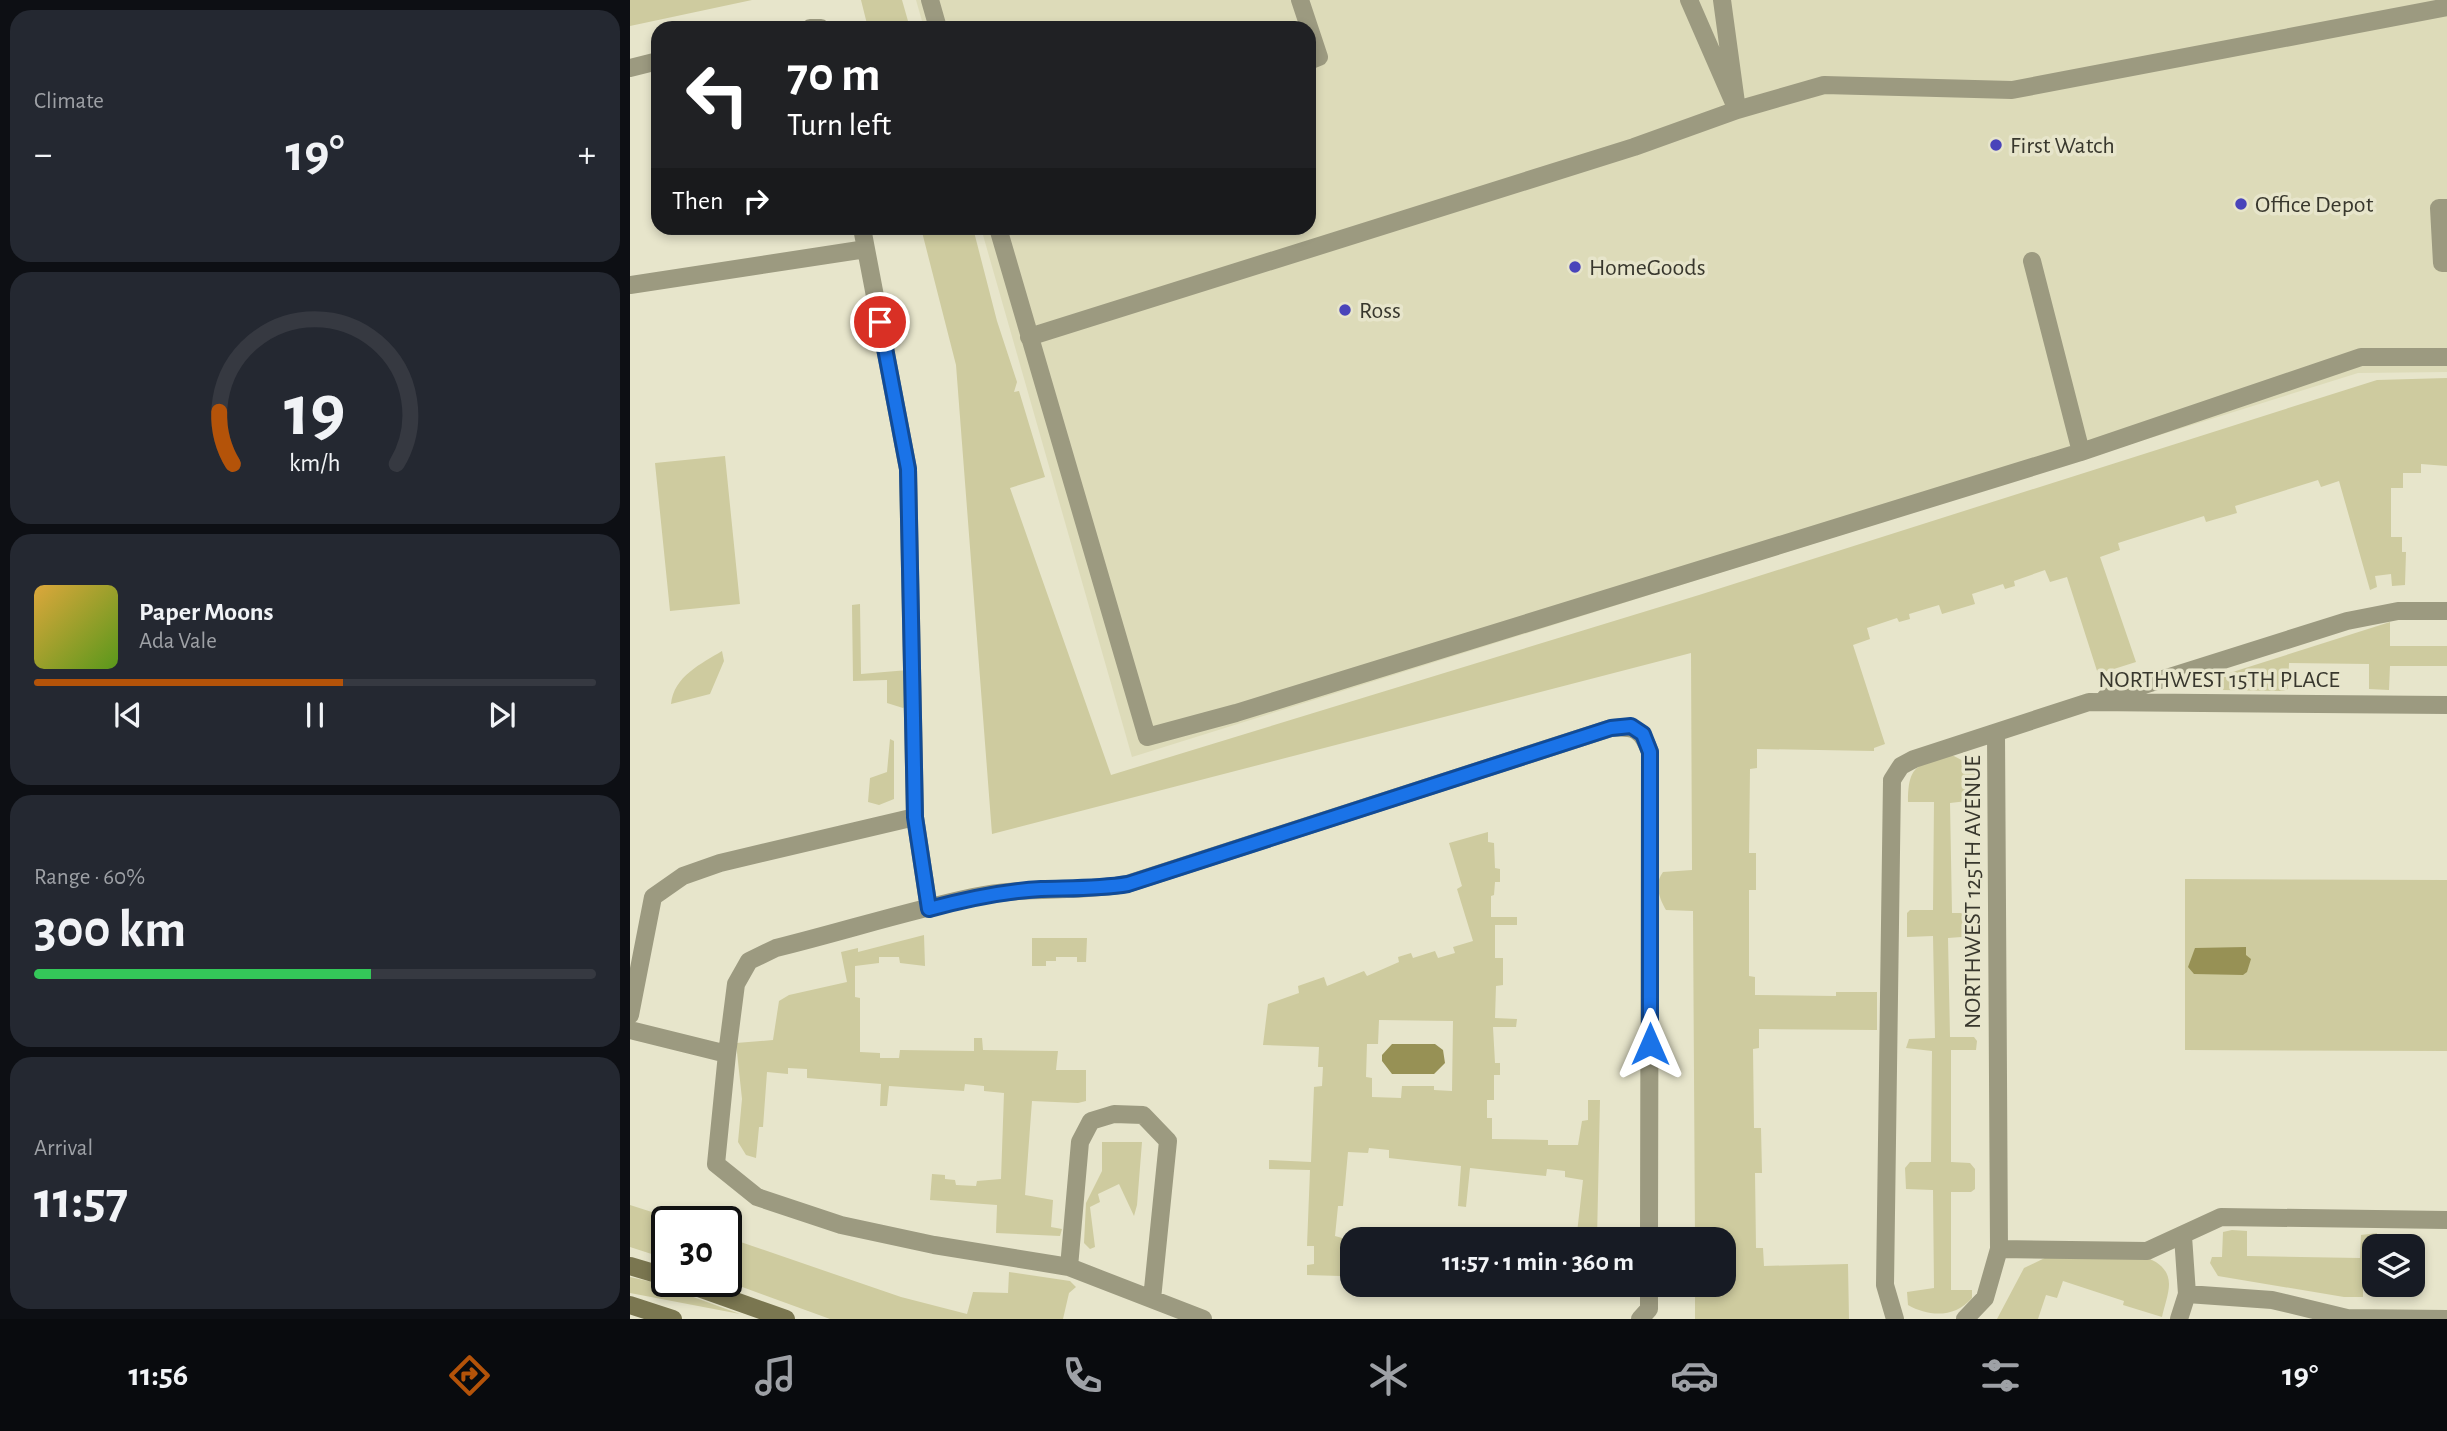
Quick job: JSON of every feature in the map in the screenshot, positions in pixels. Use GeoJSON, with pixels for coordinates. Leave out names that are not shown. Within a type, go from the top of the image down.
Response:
{"type":"FeatureCollection","features":[{"type":"Feature","properties":{"kind":"street"},"geometry":{"type":"LineString","coordinates":[[930,0],[937,21]]}},
{"type":"Feature","properties":{"kind":"street"},"geometry":{"type":"LineString","coordinates":[[1300,0],[1307,21]]}},
{"type":"Feature","properties":{"kind":"street"},"geometry":{"type":"LineString","coordinates":[[1689,0],[1737,110]]}},
{"type":"Feature","properties":{"kind":"street"},"geometry":{"type":"LineString","coordinates":[[1722,0],[1737,110]]}},
{"type":"Feature","properties":{"kind":"street"},"geometry":{"type":"LineString","coordinates":[[1029,337],[1634,147],[1737,110],[1824,85],[2012,90],[2447,7]]}},
{"type":"Feature","properties":{"kind":"street"},"geometry":{"type":"LineString","coordinates":[[630,68],[651,63]]}},
{"type":"Feature","properties":{"kind":"street"},"geometry":{"type":"LineString","coordinates":[[2447,208],[2439,208],[2442,263],[2447,263]]}},
{"type":"Feature","properties":{"kind":"street"},"geometry":{"type":"LineString","coordinates":[[863,235],[908,469],[915,817],[929,909]]}},
{"type":"Feature","properties":{"kind":"street"},"geometry":{"type":"LineString","coordinates":[[1000,235],[1147,737],[1236,713],[2081,452],[2361,357],[2447,357]]}},
{"type":"Feature","properties":{"kind":"street"},"geometry":{"type":"LineString","coordinates":[[630,285],[866,248]]}},
{"type":"Feature","properties":{"kind":"street"},"geometry":{"type":"LineString","coordinates":[[2032,261],[2081,452]]}},
{"type":"Feature","properties":{"kind":"street"},"geometry":{"type":"LineString","coordinates":[[2089,702],[2347,621],[2398,611],[2447,611]]}},
{"type":"Feature","properties":{"kind":"street","name":"NORTHWEST 15TH PLACE"},"geometry":{"type":"LineString","coordinates":[[1996,734],[2089,702],[2447,705]]}},
{"type":"Feature","properties":{"kind":"street"},"geometry":{"type":"LineString","coordinates":[[1203,1319],[1069,1267],[934,1245],[841,1225],[757,1197],[716,1164],[736,984],[749,961],[776,948],[974,896],[1042,889],[1097,890],[1128,884],[1611,728],[1631,726],[1643,734],[1650,752],[1649,1227]]}},
{"type":"Feature","properties":{"kind":"street","name":"NORTHWEST 125TH AVENUE"},"geometry":{"type":"LineString","coordinates":[[1895,1319],[1885,1285],[1892,780],[1901,766],[1914,759],[1996,734],[1999,1249],[1985,1298],[1965,1319]]}},
{"type":"Feature","properties":{"kind":"street"},"geometry":{"type":"LineString","coordinates":[[630,1015],[653,897],[683,876],[720,863],[915,817]]}},
{"type":"Feature","properties":{"kind":"street"},"geometry":{"type":"LineString","coordinates":[[630,1030],[727,1054]]}},
{"type":"Feature","properties":{"kind":"street"},"geometry":{"type":"LineString","coordinates":[[1069,1267],[1080,1142],[1091,1121],[1114,1114],[1143,1115],[1168,1142],[1152,1299]]}},
{"type":"Feature","properties":{"kind":"street"},"geometry":{"type":"LineString","coordinates":[[1999,1249],[2147,1251],[2183,1237],[2221,1217],[2447,1220]]}},
{"type":"Feature","properties":{"kind":"street"},"geometry":{"type":"LineString","coordinates":[[2179,1319],[2187,1294],[2183,1237]]}},
{"type":"Feature","properties":{"kind":"street"},"geometry":{"type":"LineString","coordinates":[[630,1266],[651,1272]]}},
{"type":"Feature","properties":{"kind":"street"},"geometry":{"type":"LineString","coordinates":[[2187,1294],[2272,1300],[2347,1318],[2447,1319]]}},
{"type":"Feature","properties":{"kind":"street"},"geometry":{"type":"LineString","coordinates":[[724,1297],[786,1319]]}},
{"type":"Feature","properties":{"kind":"street"},"geometry":{"type":"LineString","coordinates":[[1640,1319],[1649,1308],[1649,1297]]}},
{"type":"Feature","properties":{"kind":"street"},"geometry":{"type":"LineString","coordinates":[[630,1305],[673,1319]]}},
{"type":"Feature","properties":{"kind":"shaded area"},"geometry":{"type":"Polygon","coordinates":[[[630,0],[752,0],[651,21],[630,26],[630,0]]]}},
{"type":"Feature","properties":{"kind":"shaded area"},"geometry":{"type":"Polygon","coordinates":[[[861,0],[902,0],[908,21],[866,21],[861,0]]]}},
{"type":"Feature","properties":{"kind":"shaded area"},"geometry":{"type":"Polygon","coordinates":[[[916,0],[2447,0],[2447,372],[2358,373],[1132,757],[983,235],[1316,235],[1316,21],[922,21],[916,0]]]}},
{"type":"Feature","properties":{"kind":"shaded area"},"geometry":{"type":"Polygon","coordinates":[[[923,235],[975,235],[997,321],[1017,382],[1014,392],[1019,391],[1045,477],[1010,488],[1111,775],[1699,595],[2377,380],[2447,378],[2447,466],[2421,464],[2421,473],[2403,473],[2403,488],[2391,488],[2391,537],[2402,537],[2402,552],[2406,552],[2405,585],[2392,586],[2391,574],[2375,576],[2377,587],[2370,590],[2339,481],[2321,487],[2318,480],[2235,506],[2237,513],[2206,522],[2204,516],[2118,543],[2120,550],[2100,557],[2136,662],[2098,674],[2067,577],[2050,582],[2045,570],[2014,581],[2015,586],[2005,589],[2003,584],[1972,594],[1975,604],[1942,614],[1939,605],[1909,614],[1910,619],[1899,622],[1897,618],[1867,628],[1870,639],[1853,645],[1885,744],[1874,748],[1874,751],[1757,749],[1757,768],[1750,769],[1749,853],[1756,853],[1756,890],[1749,890],[1749,976],[1755,977],[1755,995],[1836,996],[1836,992],[1877,992],[1877,1030],[1759,1029],[1759,1048],[1753,1049],[1754,1128],[1761,1128],[1762,1173],[1755,1173],[1756,1248],[1763,1248],[1764,1266],[1848,1264],[1849,1319],[1695,1319],[1695,1297],[1736,1297],[1736,1227],[1695,1227],[1693,911],[1666,910],[1658,886],[1663,872],[1692,870],[1691,653],[992,834],[956,365],[923,235]]]}},
{"type":"Feature","properties":{"kind":"shaded area"},"geometry":{"type":"Polygon","coordinates":[[[725,456],[740,604],[670,611],[655,463],[725,456]]]}},
{"type":"Feature","properties":{"kind":"shaded area"},"geometry":{"type":"Polygon","coordinates":[[[860,604],[861,674],[908,670],[907,705],[903,708],[887,703],[887,680],[853,681],[852,605],[860,604]]]}},
{"type":"Feature","properties":{"kind":"shaded area"},"geometry":{"type":"Polygon","coordinates":[[[2390,622],[2390,646],[2447,646],[2447,666],[2390,666],[2389,690],[2369,689],[2369,664],[2289,663],[2288,689],[2283,691],[2221,690],[2215,680],[2220,676],[2390,622]]]}},
{"type":"Feature","properties":{"kind":"shaded area"},"geometry":{"type":"Polygon","coordinates":[[[722,651],[724,661],[710,694],[671,704],[673,694],[683,678],[722,651]]]}},
{"type":"Feature","properties":{"kind":"shaded area"},"geometry":{"type":"Polygon","coordinates":[[[890,739],[894,741],[894,799],[879,805],[868,802],[870,778],[887,772],[890,739]]]}},
{"type":"Feature","properties":{"kind":"shaded area"},"geometry":{"type":"Polygon","coordinates":[[[1950,754],[1975,767],[1979,788],[1976,800],[1950,803],[1952,913],[1975,913],[1975,936],[1948,938],[1950,1037],[1974,1037],[1977,1041],[1976,1050],[1951,1050],[1951,1162],[1970,1163],[1975,1169],[1975,1189],[1971,1192],[1951,1192],[1951,1290],[1972,1290],[1972,1298],[1958,1309],[1942,1314],[1924,1312],[1908,1305],[1907,1292],[1934,1288],[1933,1190],[1906,1189],[1905,1168],[1910,1162],[1931,1162],[1932,1051],[1906,1048],[1909,1039],[1935,1038],[1933,936],[1907,937],[1907,913],[1910,910],[1933,910],[1934,802],[1908,802],[1908,789],[1917,768],[1950,754]]]}},
{"type":"Feature","properties":{"kind":"shaded area"},"geometry":{"type":"Polygon","coordinates":[[[1488,832],[1488,842],[1494,843],[1495,868],[1500,869],[1500,882],[1495,882],[1494,895],[1491,896],[1491,917],[1517,917],[1517,925],[1495,925],[1495,958],[1503,958],[1503,985],[1496,986],[1495,1018],[1517,1019],[1516,1027],[1493,1027],[1495,1063],[1500,1063],[1500,1075],[1494,1075],[1494,1100],[1487,1100],[1487,1118],[1492,1118],[1492,1139],[1548,1140],[1548,1145],[1578,1145],[1582,1121],[1588,1120],[1588,1100],[1600,1100],[1597,1227],[1578,1227],[1583,1180],[1565,1177],[1565,1171],[1547,1169],[1546,1176],[1470,1168],[1466,1207],[1458,1206],[1461,1166],[1389,1158],[1389,1150],[1369,1148],[1368,1153],[1348,1152],[1343,1206],[1338,1206],[1335,1236],[1340,1237],[1340,1276],[1307,1275],[1307,1265],[1314,1264],[1314,1246],[1307,1246],[1310,1170],[1269,1169],[1269,1160],[1311,1162],[1314,1087],[1322,1086],[1323,1067],[1318,1067],[1319,1047],[1263,1045],[1268,1004],[1299,993],[1298,986],[1324,977],[1327,986],[1364,971],[1367,976],[1399,962],[1398,957],[1411,953],[1413,958],[1435,951],[1438,958],[1455,953],[1453,947],[1473,941],[1457,889],[1462,886],[1449,843],[1488,832]],[[1379,1020],[1378,1044],[1367,1044],[1366,1077],[1372,1078],[1372,1097],[1401,1098],[1402,1086],[1434,1086],[1434,1090],[1452,1091],[1453,1021],[1379,1020]]]}},
{"type":"Feature","properties":{"kind":"shaded area"},"geometry":{"type":"Polygon","coordinates":[[[2185,879],[2447,880],[2447,1051],[2185,1050],[2185,879]]]}},
{"type":"Feature","properties":{"kind":"shaded area"},"geometry":{"type":"Polygon","coordinates":[[[924,935],[925,966],[900,963],[899,957],[879,957],[879,963],[855,966],[855,997],[860,998],[860,1052],[880,1053],[880,1058],[899,1058],[900,1050],[974,1051],[974,1038],[982,1038],[983,1050],[1058,1051],[1056,1070],[1086,1070],[1086,1101],[1032,1101],[1025,1195],[1053,1200],[1051,1227],[1062,1229],[1060,1236],[996,1233],[997,1205],[930,1200],[932,1174],[945,1175],[945,1179],[955,1180],[956,1185],[976,1186],[977,1181],[1001,1179],[1004,1093],[984,1091],[984,1086],[965,1084],[964,1091],[889,1086],[887,1106],[880,1106],[881,1084],[807,1078],[807,1069],[788,1068],[788,1074],[767,1072],[763,1127],[759,1127],[756,1158],[746,1155],[738,1142],[742,1099],[736,1043],[773,1040],[779,1001],[789,995],[847,982],[841,952],[858,948],[858,952],[924,935]]]}},
{"type":"Feature","properties":{"kind":"shaded area"},"geometry":{"type":"Polygon","coordinates":[[[1032,938],[1087,938],[1086,962],[1077,962],[1077,957],[1056,957],[1056,961],[1046,961],[1046,966],[1032,966],[1032,938]]]}},
{"type":"Feature","properties":{"kind":"shaded area"},"geometry":{"type":"Polygon","coordinates":[[[2246,947],[2246,955],[2251,959],[2247,972],[2243,975],[2194,974],[2188,967],[2195,948],[2246,947]]]}},
{"type":"Feature","properties":{"kind":"shaded area"},"geometry":{"type":"Polygon","coordinates":[[[1392,1044],[1435,1044],[1443,1050],[1445,1063],[1434,1074],[1392,1074],[1382,1061],[1382,1055],[1392,1044]]]}},
{"type":"Feature","properties":{"kind":"shaded area"},"geometry":{"type":"Polygon","coordinates":[[[1102,1142],[1142,1142],[1137,1205],[1134,1216],[1119,1184],[1098,1194],[1100,1202],[1090,1207],[1095,1247],[1090,1249],[1084,1243],[1086,1203],[1102,1171],[1102,1142]]]}},
{"type":"Feature","properties":{"kind":"shaded area"},"geometry":{"type":"Polygon","coordinates":[[[630,1205],[651,1212],[651,1254],[630,1247],[630,1205]]]}},
{"type":"Feature","properties":{"kind":"shaded area"},"geometry":{"type":"Polygon","coordinates":[[[2247,1231],[2247,1256],[2360,1258],[2362,1235],[2362,1297],[2344,1297],[2218,1276],[2210,1263],[2212,1257],[2222,1257],[2223,1232],[2247,1231]]]}},
{"type":"Feature","properties":{"kind":"shaded area"},"geometry":{"type":"Polygon","coordinates":[[[742,1242],[901,1297],[967,1314],[973,1292],[1008,1293],[1009,1272],[1070,1281],[1076,1287],[1069,1293],[1063,1319],[830,1319],[742,1287],[742,1242]]]}},
{"type":"Feature","properties":{"kind":"shaded area"},"geometry":{"type":"Polygon","coordinates":[[[2122,1253],[2155,1261],[2165,1270],[2169,1284],[2162,1317],[2063,1281],[2057,1298],[2046,1295],[2038,1319],[1997,1319],[2024,1268],[2053,1254],[2122,1253]]]}},
{"type":"Feature","properties":{"kind":"shaded area"},"geometry":{"type":"Polygon","coordinates":[[[630,1277],[651,1282],[651,1297],[693,1297],[740,1314],[630,1293],[630,1277]]]}},
{"type":"Feature","properties":{"kind":"place","name":"First Watch"},"geometry":{"type":"Point","coordinates":[1996,145]}},
{"type":"Feature","properties":{"kind":"place","name":"Office Depot"},"geometry":{"type":"Point","coordinates":[2241,204]}},
{"type":"Feature","properties":{"kind":"place","name":"HomeGoods"},"geometry":{"type":"Point","coordinates":[1575,267]}},
{"type":"Feature","properties":{"kind":"place","name":"Ross"},"geometry":{"type":"Point","coordinates":[1345,310]}},
{"type":"Feature","properties":{"kind":"route"},"geometry":{"type":"LineString","coordinates":[[880,322],[908,469],[915,817],[929,909],[974,896],[1042,889],[1097,890],[1128,884],[1611,728],[1631,726],[1643,734],[1650,752],[1650,1044]]}}]}
